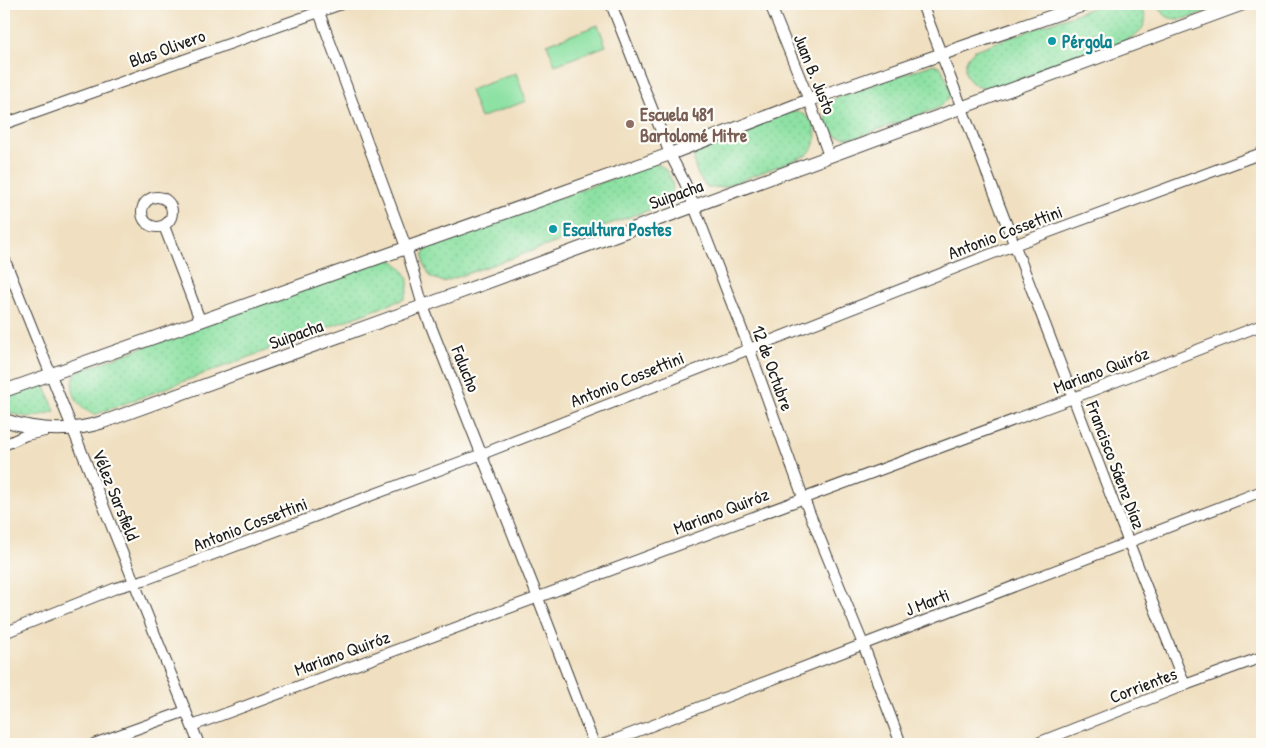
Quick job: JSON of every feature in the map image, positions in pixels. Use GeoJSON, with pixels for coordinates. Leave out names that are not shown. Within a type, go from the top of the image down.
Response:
{"type":"FeatureCollection","features":[{"type":"Feature","properties":{"kind":"street","name":"Blas Olivero"},"geometry":{"type":"LineString","coordinates":[[4,124],[317,8],[341,4]]}},
{"type":"Feature","properties":{"kind":"street","name":"12 de Octubre"},"geometry":{"type":"LineString","coordinates":[[611,4],[670,154],[685,182],[749,348],[803,497],[863,644],[901,744]]}},
{"type":"Feature","properties":{"kind":"street","name":"Juan B. Justo"},"geometry":{"type":"LineString","coordinates":[[770,4],[809,100],[829,156]]}},
{"type":"Feature","properties":{"kind":"street","name":"Francisco Sáenz Díaz"},"geometry":{"type":"LineString","coordinates":[[922,4],[1185,685]]}},
{"type":"Feature","properties":{"kind":"street"},"geometry":{"type":"LineString","coordinates":[[4,390],[670,154],[809,100],[1087,4]]}},
{"type":"Feature","properties":{"kind":"street","name":"Suipacha"},"geometry":{"type":"LineString","coordinates":[[4,420],[53,430],[84,428],[103,422],[1243,4]]}},
{"type":"Feature","properties":{"kind":"street","name":"Falucho"},"geometry":{"type":"LineString","coordinates":[[317,8],[406,247],[423,306],[594,744]]}},
{"type":"Feature","properties":{"kind":"street","name":"Antonio Cossettini"},"geometry":{"type":"LineString","coordinates":[[4,633],[116,588],[135,583],[482,454],[1014,245],[1262,153]]}},
{"type":"Feature","properties":{"kind":"street"},"geometry":{"type":"LineString","coordinates":[[164,226],[200,320]]}},
{"type":"Feature","properties":{"kind":"street","name":"Vélez Sarsfield"},"geometry":{"type":"LineString","coordinates":[[4,258],[199,744]]}},
{"type":"Feature","properties":{"kind":"street","name":"Mariano Quiróz"},"geometry":{"type":"LineString","coordinates":[[192,726],[1073,398],[1262,325]]}},
{"type":"Feature","properties":{"kind":"street"},"geometry":{"type":"LineString","coordinates":[[4,445],[26,435],[53,430]]}},
{"type":"Feature","properties":{"kind":"street","name":"J Marti"},"geometry":{"type":"LineString","coordinates":[[604,744],[1262,491]]}},
{"type":"Feature","properties":{"kind":"street","name":"Corrientes"},"geometry":{"type":"LineString","coordinates":[[1035,744],[1262,657]]}},
{"type":"Feature","properties":{"kind":"street"},"geometry":{"type":"LineString","coordinates":[[94,744],[186,711]]}},
{"type":"Feature","properties":{"kind":"green space"},"geometry":{"type":"Polygon","coordinates":[[[1103,4],[1136,4],[1145,15],[1144,25],[1137,34],[1125,41],[992,89],[976,86],[967,76],[965,70],[966,63],[969,56],[975,50],[1103,4]]]}},
{"type":"Feature","properties":{"kind":"green space"},"geometry":{"type":"Polygon","coordinates":[[[1158,4],[1228,4],[1195,16],[1177,19],[1170,18],[1164,14],[1158,4]]]}},
{"type":"Feature","properties":{"kind":"green space"},"geometry":{"type":"Polygon","coordinates":[[[598,25],[606,46],[555,65],[547,44],[598,25]]]}},
{"type":"Feature","properties":{"kind":"green space"},"geometry":{"type":"Polygon","coordinates":[[[934,64],[941,67],[952,92],[946,102],[936,109],[858,137],[838,136],[832,132],[826,123],[826,112],[835,98],[934,64]]]}},
{"type":"Feature","properties":{"kind":"green space"},"geometry":{"type":"Polygon","coordinates":[[[516,73],[526,101],[480,118],[470,90],[516,73]]]}},
{"type":"Feature","properties":{"kind":"green space"},"geometry":{"type":"Polygon","coordinates":[[[793,111],[807,117],[815,128],[815,142],[807,155],[724,187],[708,188],[698,176],[694,162],[694,152],[700,145],[793,111]]]}},
{"type":"Feature","properties":{"kind":"green space"},"geometry":{"type":"Polygon","coordinates":[[[656,163],[668,173],[673,187],[671,197],[658,207],[443,282],[431,277],[424,265],[423,255],[430,244],[656,163]]]}},
{"type":"Feature","properties":{"kind":"green space"},"geometry":{"type":"Polygon","coordinates":[[[388,257],[403,270],[408,280],[404,299],[94,415],[82,407],[75,397],[73,386],[76,372],[388,257]]]}},
{"type":"Feature","properties":{"kind":"green space"},"geometry":{"type":"Polygon","coordinates":[[[44,384],[55,411],[29,417],[4,411],[4,398],[44,384]]]}},
{"type":"Feature","properties":{"kind":"place","name":"Pérgola"},"geometry":{"type":"Point","coordinates":[1052,41]}},
{"type":"Feature","properties":{"kind":"place","name":"Escuela 481 Bartolomé Mitre"},"geometry":{"type":"Point","coordinates":[630,124]}},
{"type":"Feature","properties":{"kind":"place","name":"Escultura Postes"},"geometry":{"type":"Point","coordinates":[553,229]}}]}
